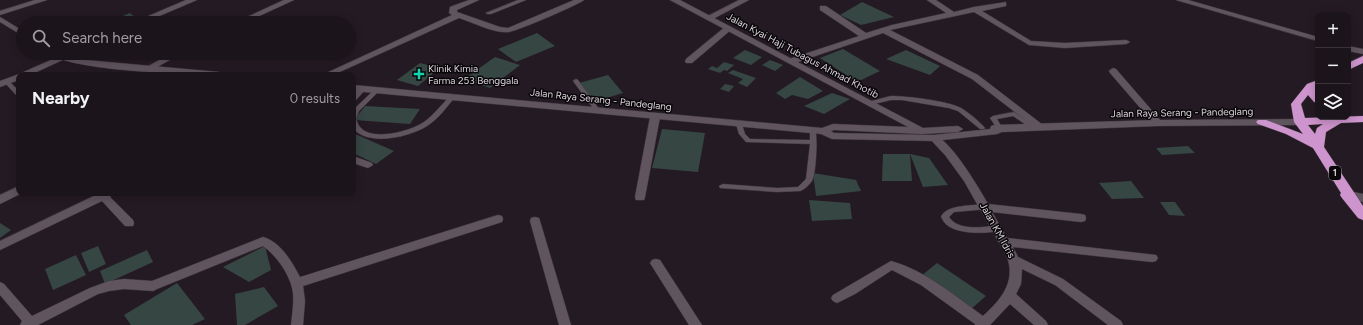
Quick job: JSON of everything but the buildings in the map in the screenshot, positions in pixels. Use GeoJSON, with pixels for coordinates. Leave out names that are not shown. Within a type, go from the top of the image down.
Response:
{"type":"FeatureCollection","features":[{"type":"Feature","properties":{"kind":"highway"},"geometry":{"type":"LineString","coordinates":[[1351,65],[1363,59]]}},
{"type":"Feature","properties":{"kind":"highway"},"geometry":{"type":"LineString","coordinates":[[1315,84],[1310,91],[1315,97]]}},
{"type":"Feature","properties":{"kind":"highway"},"geometry":{"type":"LineString","coordinates":[[1315,84],[1301,96],[1296,104],[1300,122],[1316,145],[1345,194],[1354,198],[1363,215]]}},
{"type":"Feature","properties":{"kind":"highway","name":"Jalan Raya Serang - Pandeglang"},"geometry":{"type":"LineString","coordinates":[[1300,122],[1334,120]]}},
{"type":"Feature","properties":{"kind":"highway"},"geometry":{"type":"LineString","coordinates":[[1316,145],[1321,130],[1348,120]]}},
{"type":"Feature","properties":{"kind":"highway"},"geometry":{"type":"LineString","coordinates":[[1262,122],[1290,132],[1316,145]]}},
{"type":"Feature","properties":{"kind":"street"},"geometry":{"type":"LineString","coordinates":[[0,13],[43,0]]}},
{"type":"Feature","properties":{"kind":"street"},"geometry":{"type":"LineString","coordinates":[[153,16],[193,0]]}},
{"type":"Feature","properties":{"kind":"street"},"geometry":{"type":"LineString","coordinates":[[254,16],[290,0]]}},
{"type":"Feature","properties":{"kind":"street"},"geometry":{"type":"LineString","coordinates":[[475,0],[453,9],[453,13],[499,29],[509,30],[580,0]]}},
{"type":"Feature","properties":{"kind":"street","name":"Jalan Kyai Haji Tubagus Ahmad Khotib"},"geometry":{"type":"LineString","coordinates":[[674,0],[922,131]]}},
{"type":"Feature","properties":{"kind":"street"},"geometry":{"type":"LineString","coordinates":[[708,18],[745,0]]}},
{"type":"Feature","properties":{"kind":"street"},"geometry":{"type":"LineString","coordinates":[[931,0],[952,14]]}},
{"type":"Feature","properties":{"kind":"street"},"geometry":{"type":"LineString","coordinates":[[1180,0],[1195,2],[1315,38]]}},
{"type":"Feature","properties":{"kind":"street"},"geometry":{"type":"LineString","coordinates":[[792,61],[884,30],[974,9],[1003,4]]}},
{"type":"Feature","properties":{"kind":"street"},"geometry":{"type":"LineString","coordinates":[[823,8],[865,36]]}},
{"type":"Feature","properties":{"kind":"street"},"geometry":{"type":"LineString","coordinates":[[974,9],[1029,43],[1038,45],[1084,45],[1126,42]]}},
{"type":"Feature","properties":{"kind":"street"},"geometry":{"type":"LineString","coordinates":[[333,72],[458,15]]}},
{"type":"Feature","properties":{"kind":"street"},"geometry":{"type":"LineString","coordinates":[[0,19],[16,29]]}},
{"type":"Feature","properties":{"kind":"street"},"geometry":{"type":"LineString","coordinates":[[689,61],[728,28]]}},
{"type":"Feature","properties":{"kind":"street"},"geometry":{"type":"LineString","coordinates":[[884,30],[975,77],[1037,128]]}},
{"type":"Feature","properties":{"kind":"street"},"geometry":{"type":"LineString","coordinates":[[1351,49],[1363,52]]}},
{"type":"Feature","properties":{"kind":"street"},"geometry":{"type":"LineString","coordinates":[[28,72],[50,60]]}},
{"type":"Feature","properties":{"kind":"street"},"geometry":{"type":"LineString","coordinates":[[75,60],[85,63],[149,68],[176,72]]}},
{"type":"Feature","properties":{"kind":"street"},"geometry":{"type":"LineString","coordinates":[[149,68],[164,60]]}},
{"type":"Feature","properties":{"kind":"street"},"geometry":{"type":"LineString","coordinates":[[1113,70],[1158,123]]}},
{"type":"Feature","properties":{"kind":"street"},"geometry":{"type":"LineString","coordinates":[[3,83],[16,78]]}},
{"type":"Feature","properties":{"kind":"street","name":"Jalan Raya Serang - Pandeglang"},"geometry":{"type":"LineString","coordinates":[[358,88],[597,110],[655,117],[818,131],[832,136],[934,138],[997,131],[1000,129]]}},
{"type":"Feature","properties":{"kind":"street"},"geometry":{"type":"LineString","coordinates":[[640,197],[655,117]]}},
{"type":"Feature","properties":{"kind":"street","name":"Jalan Raya Serang - Pandeglang"},"geometry":{"type":"LineString","coordinates":[[818,131],[833,127],[922,131],[1158,123],[1300,122]]}},
{"type":"Feature","properties":{"kind":"street","name":"Jalan KM Idris"},"geometry":{"type":"LineString","coordinates":[[934,138],[951,154],[985,207],[995,229],[1015,260],[1016,277],[1010,296],[982,324]]}},
{"type":"Feature","properties":{"kind":"street"},"geometry":{"type":"LineString","coordinates":[[356,160],[368,165]]}},
{"type":"Feature","properties":{"kind":"street"},"geometry":{"type":"LineString","coordinates":[[0,200],[16,192]]}},
{"type":"Feature","properties":{"kind":"street"},"geometry":{"type":"LineString","coordinates":[[0,246],[105,196]]}},
{"type":"Feature","properties":{"kind":"street"},"geometry":{"type":"LineString","coordinates":[[108,196],[129,223]]}},
{"type":"Feature","properties":{"kind":"street"},"geometry":{"type":"LineString","coordinates":[[985,207],[1081,218]]}},
{"type":"Feature","properties":{"kind":"street"},"geometry":{"type":"LineString","coordinates":[[297,283],[498,218]]}},
{"type":"Feature","properties":{"kind":"street"},"geometry":{"type":"LineString","coordinates":[[534,221],[565,325]]}},
{"type":"Feature","properties":{"kind":"street"},"geometry":{"type":"LineString","coordinates":[[0,287],[29,324],[109,286],[124,284],[153,286],[260,242],[267,242],[271,244],[282,258],[297,283],[299,289],[297,325]]}},
{"type":"Feature","properties":{"kind":"street"},"geometry":{"type":"LineString","coordinates":[[1004,242],[1152,258]]}},
{"type":"Feature","properties":{"kind":"street"},"geometry":{"type":"LineString","coordinates":[[1015,260],[1059,282],[1117,325]]}},
{"type":"Feature","properties":{"kind":"street"},"geometry":{"type":"LineString","coordinates":[[656,263],[696,325]]}},
{"type":"Feature","properties":{"kind":"street"},"geometry":{"type":"LineString","coordinates":[[837,298],[851,291],[891,265],[899,267],[919,278],[982,324]]}},
{"type":"Feature","properties":{"kind":"street"},"geometry":{"type":"LineString","coordinates":[[1010,296],[1042,325]]}},
{"type":"Feature","properties":{"kind":"lane"},"geometry":{"type":"LineString","coordinates":[[489,13],[523,0]]}},
{"type":"Feature","properties":{"kind":"lane"},"geometry":{"type":"LineString","coordinates":[[576,81],[597,110]]}},
{"type":"Feature","properties":{"kind":"lane"},"geometry":{"type":"LineString","coordinates":[[3,83],[16,93]]}},
{"type":"Feature","properties":{"kind":"lane"},"geometry":{"type":"LineString","coordinates":[[356,110],[377,90]]}},
{"type":"Feature","properties":{"kind":"lane"},"geometry":{"type":"LineString","coordinates":[[356,128],[365,134],[380,136],[398,135],[422,126],[452,97]]}},
{"type":"Feature","properties":{"kind":"lane"},"geometry":{"type":"LineString","coordinates":[[870,103],[891,98],[902,98],[951,106],[960,110],[982,128]]}},
{"type":"Feature","properties":{"kind":"lane"},"geometry":{"type":"LineString","coordinates":[[1000,129],[993,118],[1014,114],[1037,128]]}},
{"type":"Feature","properties":{"kind":"lane"},"geometry":{"type":"LineString","coordinates":[[739,124],[742,134],[746,140],[814,142]]}},
{"type":"Feature","properties":{"kind":"lane"},"geometry":{"type":"LineString","coordinates":[[723,186],[784,190],[800,189],[809,180],[814,142],[818,131]]}},
{"type":"Feature","properties":{"kind":"lane"},"geometry":{"type":"LineString","coordinates":[[985,207],[952,210],[946,214],[945,217],[949,223],[959,228],[995,229]]}},
{"type":"Feature","properties":{"kind":"place","name":"Klinik Kimia Farma 253 Benggala"},"geometry":{"type":"Point","coordinates":[419,74]}}]}
